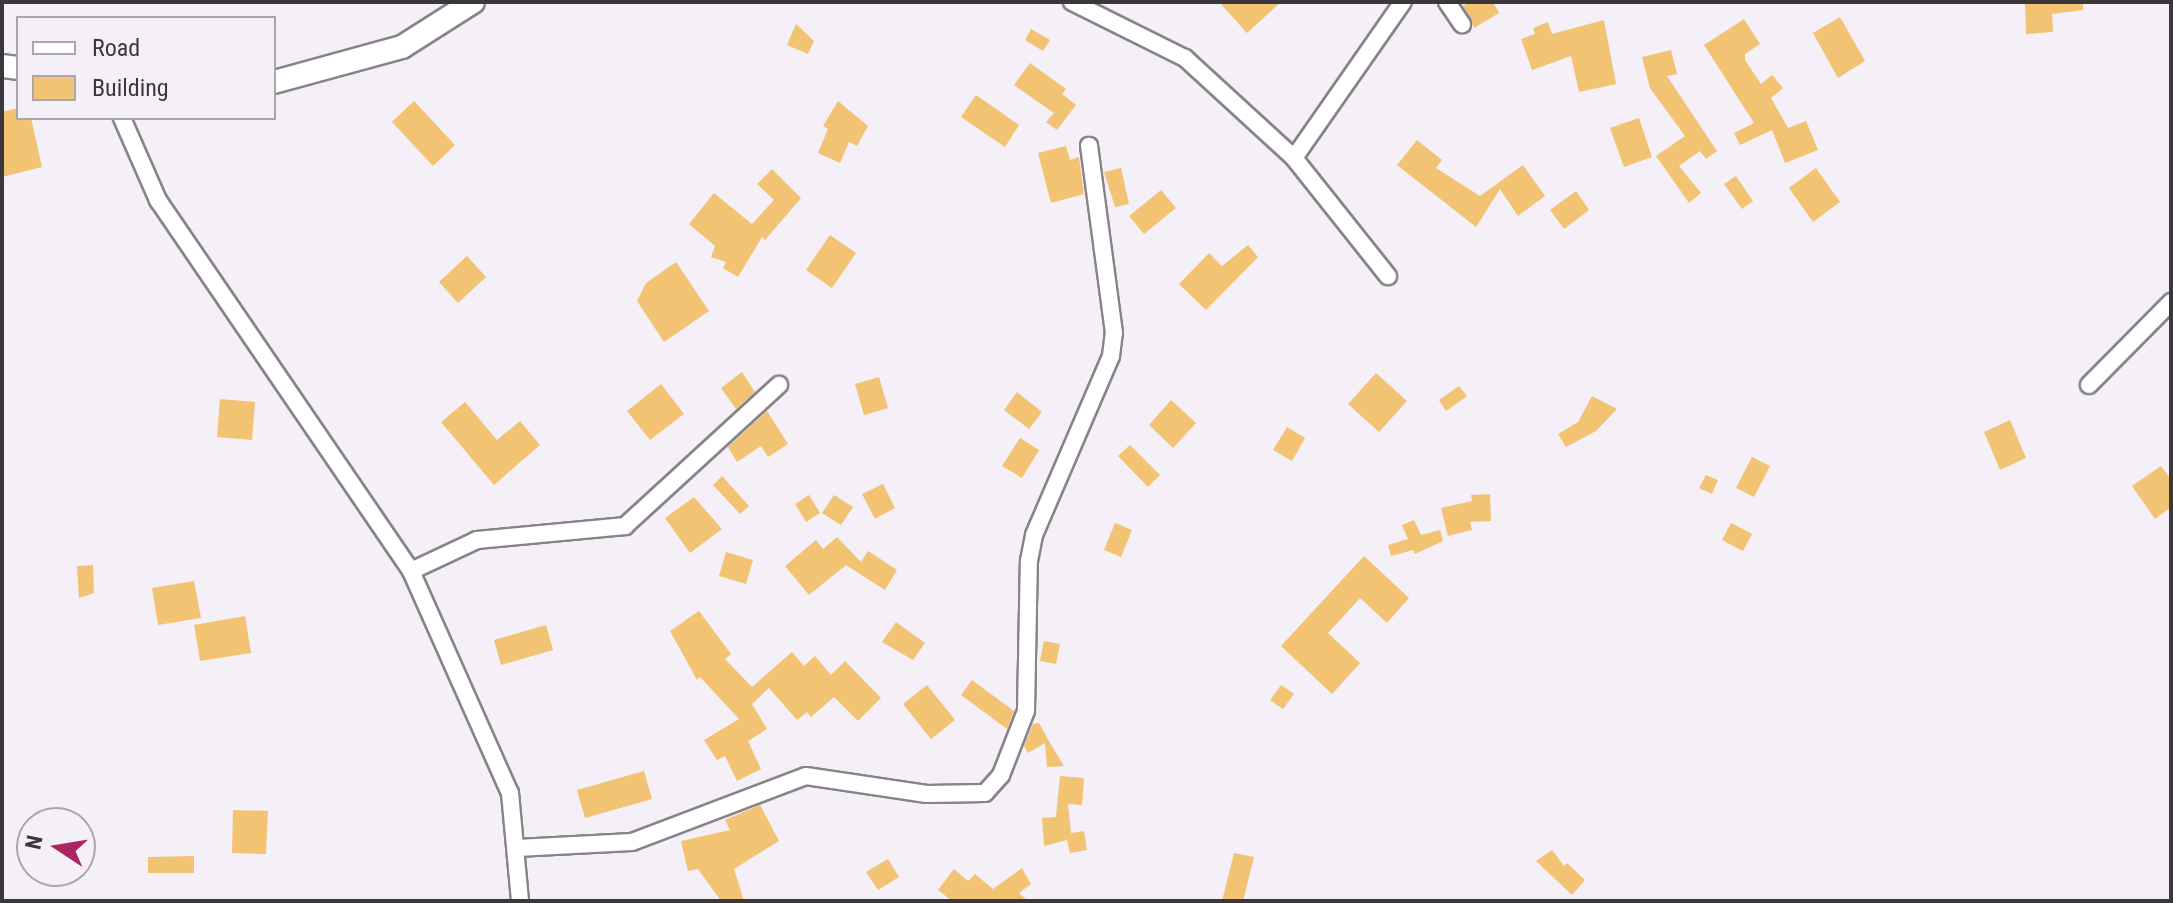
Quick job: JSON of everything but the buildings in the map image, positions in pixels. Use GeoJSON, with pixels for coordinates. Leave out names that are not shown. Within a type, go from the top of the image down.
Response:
{"type":"FeatureCollection","features":[{"type":"Feature","properties":{"kind":"main road"},"geometry":{"type":"LineString","coordinates":[[276,81],[402,47],[473,2]]}},
{"type":"Feature","properties":{"kind":"street"},"geometry":{"type":"LineString","coordinates":[[1072,2],[1185,58],[1294,158],[1388,276]]}},
{"type":"Feature","properties":{"kind":"street"},"geometry":{"type":"LineString","coordinates":[[1294,158],[1403,2]]}},
{"type":"Feature","properties":{"kind":"street"},"geometry":{"type":"LineString","coordinates":[[1447,2],[1462,24]]}},
{"type":"Feature","properties":{"kind":"street"},"geometry":{"type":"LineString","coordinates":[[123,120],[167,213],[411,571],[510,793],[520,901]]}},
{"type":"Feature","properties":{"kind":"street"},"geometry":{"type":"LineString","coordinates":[[517,848],[632,842],[806,776],[927,794],[985,793],[1001,775],[1026,711],[1029,561],[1034,535],[1105,371],[1114,333],[1089,146]]}},
{"type":"Feature","properties":{"kind":"street"},"geometry":{"type":"LineString","coordinates":[[2089,385],[2171,302]]}},
{"type":"Feature","properties":{"kind":"street"},"geometry":{"type":"LineString","coordinates":[[411,571],[477,540],[625,526],[779,385]]}}]}
